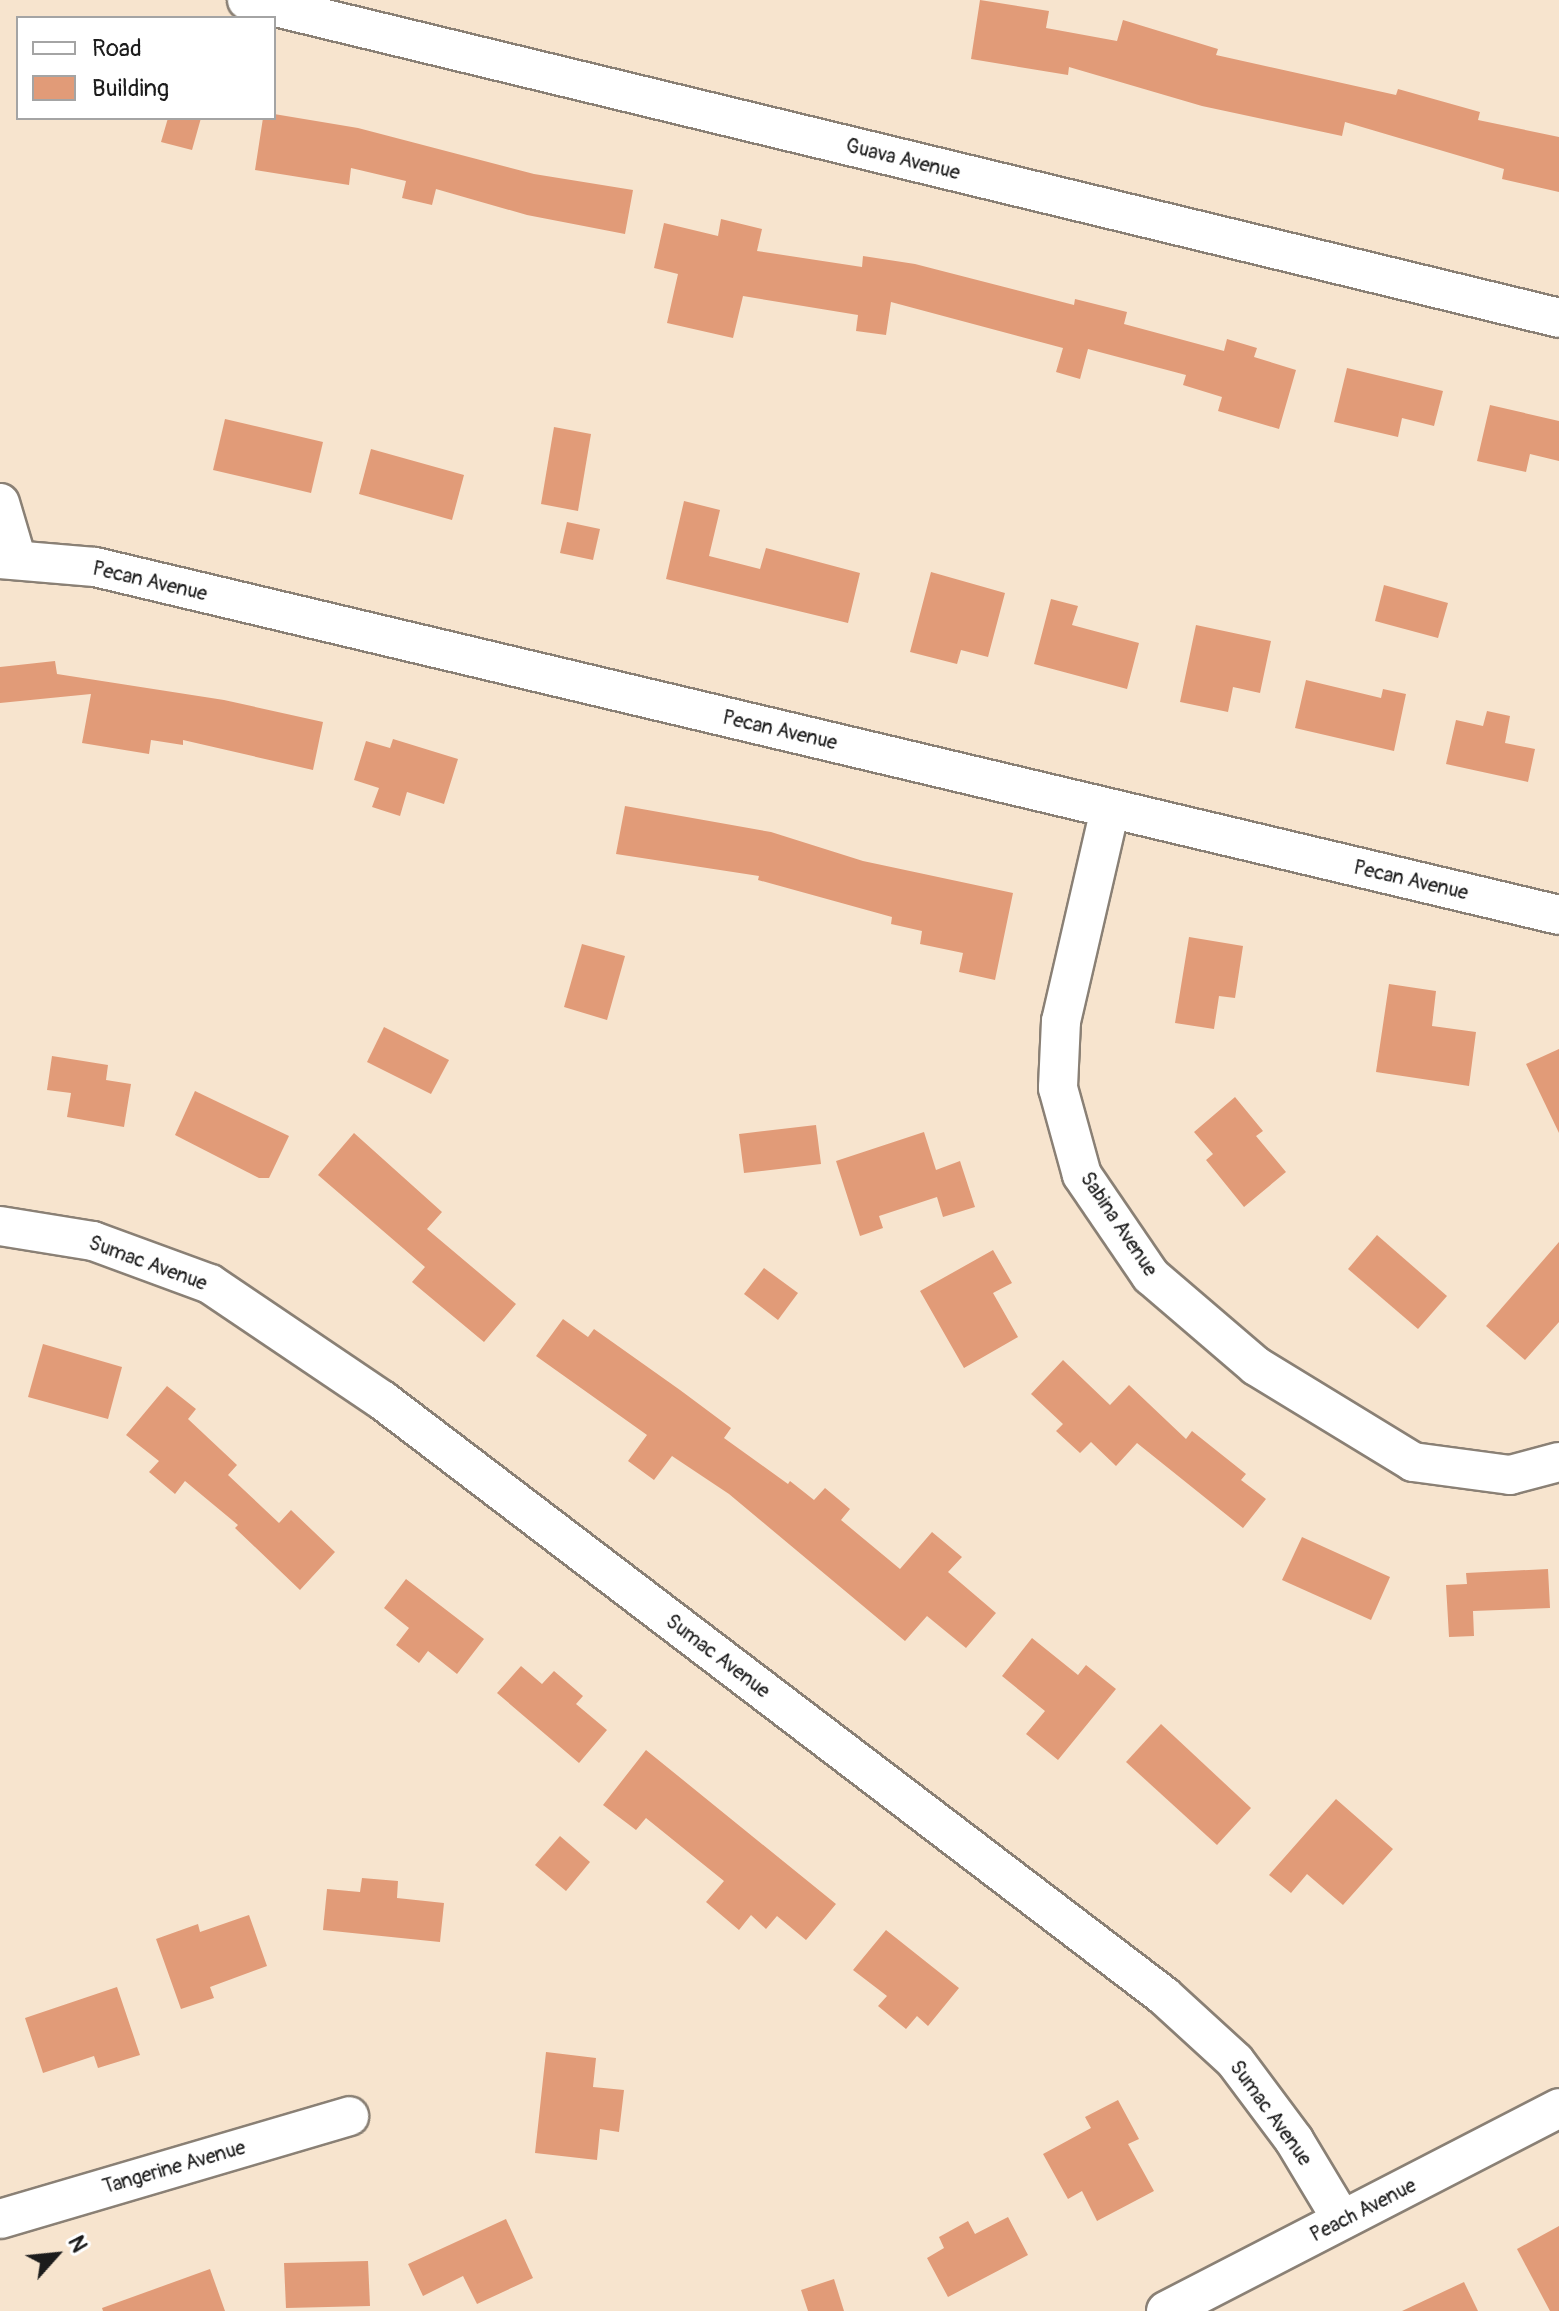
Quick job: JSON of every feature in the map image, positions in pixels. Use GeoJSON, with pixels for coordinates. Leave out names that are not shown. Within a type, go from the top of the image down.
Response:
{"type":"FeatureCollection","features":[{"type":"Feature","properties":{"kind":"street","name":"Guava Avenue"},"geometry":{"type":"LineString","coordinates":[[247,0],[1559,318]]}},
{"type":"Feature","properties":{"kind":"street"},"geometry":{"type":"LineString","coordinates":[[0,503],[8,558]]}},
{"type":"Feature","properties":{"kind":"street","name":"Pecan Avenue"},"geometry":{"type":"LineString","coordinates":[[8,558],[95,567],[1559,915]]}},
{"type":"Feature","properties":{"kind":"street","name":"Sabina Avenue"},"geometry":{"type":"LineString","coordinates":[[1110,809],[1061,1021],[1058,1088],[1082,1175],[1151,1276],[1256,1366],[1413,1462],[1510,1475],[1559,1462]]}},
{"type":"Feature","properties":{"kind":"street","name":"Sumac Avenue"},"geometry":{"type":"LineString","coordinates":[[0,1226],[93,1241],[210,1284],[382,1400],[1164,1996],[1235,2061],[1294,2140],[1342,2220]]}},
{"type":"Feature","properties":{"kind":"street","name":"Peach Avenue"},"geometry":{"type":"LineString","coordinates":[[1166,2311],[1559,2108]]}},
{"type":"Feature","properties":{"kind":"street","name":"Tangerine Avenue"},"geometry":{"type":"LineString","coordinates":[[0,2219],[349,2116]]}},
{"type":"Feature","properties":{"kind":"building"},"geometry":{"type":"Polygon","coordinates":[[[980,0],[1049,11],[1046,28],[1117,41],[1123,20],[1218,49],[1216,55],[1396,95],[1398,89],[1480,112],[1478,120],[1559,137],[1559,192],[1502,179],[1504,169],[1345,122],[1342,136],[1202,106],[1069,67],[1068,75],[971,59],[980,0]]]}},
{"type":"Feature","properties":{"kind":"building"},"geometry":{"type":"Polygon","coordinates":[[[276,114],[358,128],[534,174],[633,190],[625,234],[527,215],[436,189],[432,205],[402,198],[406,181],[351,168],[349,185],[255,170],[263,120],[276,120],[276,114]]]}},
{"type":"Feature","properties":{"kind":"building"},"geometry":{"type":"Polygon","coordinates":[[[167,120],[200,120],[192,150],[161,142],[167,120]]]}},
{"type":"Feature","properties":{"kind":"building"},"geometry":{"type":"Polygon","coordinates":[[[721,219],[762,229],[757,251],[862,267],[863,256],[915,264],[1074,305],[1075,299],[1127,312],[1124,324],[1224,351],[1227,339],[1257,348],[1254,357],[1296,370],[1279,429],[1218,411],[1222,397],[1183,385],[1186,375],[1088,349],[1080,379],[1056,372],[1063,348],[891,302],[886,335],[856,331],[858,315],[743,296],[733,338],[667,323],[678,274],[654,268],[664,223],[718,236],[721,219]]]}},
{"type":"Feature","properties":{"kind":"building"},"geometry":{"type":"Polygon","coordinates":[[[1347,368],[1443,391],[1434,426],[1402,418],[1398,437],[1334,422],[1347,368]]]}},
{"type":"Feature","properties":{"kind":"building"},"geometry":{"type":"Polygon","coordinates":[[[1490,405],[1559,421],[1559,461],[1530,454],[1526,472],[1477,461],[1490,405]]]}},
{"type":"Feature","properties":{"kind":"building"},"geometry":{"type":"Polygon","coordinates":[[[225,419],[323,442],[311,493],[213,470],[225,419]]]}},
{"type":"Feature","properties":{"kind":"building"},"geometry":{"type":"Polygon","coordinates":[[[554,427],[591,434],[578,511],[541,504],[554,427]]]}},
{"type":"Feature","properties":{"kind":"building"},"geometry":{"type":"Polygon","coordinates":[[[371,449],[464,475],[452,520],[359,494],[371,449]]]}},
{"type":"Feature","properties":{"kind":"building"},"geometry":{"type":"Polygon","coordinates":[[[684,501],[720,510],[709,556],[760,569],[766,548],[860,573],[848,623],[666,579],[684,501]]]}},
{"type":"Feature","properties":{"kind":"building"},"geometry":{"type":"Polygon","coordinates":[[[567,522],[600,529],[593,560],[560,553],[567,522]]]}},
{"type":"Feature","properties":{"kind":"building"},"geometry":{"type":"Polygon","coordinates":[[[931,572],[1005,593],[988,657],[961,650],[957,664],[910,652],[931,572]]]}},
{"type":"Feature","properties":{"kind":"building"},"geometry":{"type":"Polygon","coordinates":[[[1384,585],[1448,603],[1438,638],[1375,621],[1384,585]]]}},
{"type":"Feature","properties":{"kind":"building"},"geometry":{"type":"Polygon","coordinates":[[[1051,599],[1078,606],[1072,625],[1139,643],[1127,689],[1034,664],[1051,599]]]}},
{"type":"Feature","properties":{"kind":"building"},"geometry":{"type":"Polygon","coordinates":[[[1196,625],[1271,641],[1260,693],[1233,687],[1228,712],[1180,702],[1196,625]]]}},
{"type":"Feature","properties":{"kind":"building"},"geometry":{"type":"Polygon","coordinates":[[[55,661],[57,674],[224,700],[323,722],[313,770],[183,740],[183,745],[151,740],[149,754],[82,743],[91,694],[0,703],[0,667],[55,661]]]}},
{"type":"Feature","properties":{"kind":"building"},"geometry":{"type":"Polygon","coordinates":[[[1306,680],[1381,698],[1383,689],[1406,694],[1394,751],[1295,728],[1306,680]]]}},
{"type":"Feature","properties":{"kind":"building"},"geometry":{"type":"Polygon","coordinates":[[[1487,711],[1510,716],[1505,743],[1535,749],[1528,782],[1446,764],[1456,720],[1483,726],[1487,711]]]}},
{"type":"Feature","properties":{"kind":"building"},"geometry":{"type":"Polygon","coordinates":[[[393,739],[458,759],[444,804],[407,792],[400,816],[372,807],[379,788],[354,780],[366,741],[390,748],[393,739]]]}},
{"type":"Feature","properties":{"kind":"building"},"geometry":{"type":"Polygon","coordinates":[[[625,806],[771,832],[863,861],[1013,893],[995,980],[959,972],[963,953],[920,944],[922,931],[891,924],[892,917],[758,880],[759,876],[616,854],[625,806]]]}},
{"type":"Feature","properties":{"kind":"building"},"geometry":{"type":"Polygon","coordinates":[[[1189,937],[1243,946],[1235,998],[1219,996],[1214,1029],[1175,1023],[1189,937]]]}},
{"type":"Feature","properties":{"kind":"building"},"geometry":{"type":"Polygon","coordinates":[[[582,944],[625,956],[607,1020],[564,1007],[582,944]]]}},
{"type":"Feature","properties":{"kind":"building"},"geometry":{"type":"Polygon","coordinates":[[[1389,984],[1436,991],[1432,1026],[1476,1032],[1469,1086],[1376,1072],[1389,984]]]}},
{"type":"Feature","properties":{"kind":"building"},"geometry":{"type":"Polygon","coordinates":[[[384,1027],[449,1060],[431,1094],[367,1062],[384,1027]]]}},
{"type":"Feature","properties":{"kind":"building"},"geometry":{"type":"Polygon","coordinates":[[[1559,1049],[1559,1133],[1526,1064],[1559,1049]]]}},
{"type":"Feature","properties":{"kind":"building"},"geometry":{"type":"Polygon","coordinates":[[[52,1056],[108,1065],[106,1080],[131,1084],[124,1127],[67,1117],[71,1093],[47,1090],[52,1056]]]}},
{"type":"Feature","properties":{"kind":"building"},"geometry":{"type":"Polygon","coordinates":[[[195,1091],[289,1136],[269,1178],[259,1178],[175,1135],[195,1091]]]}},
{"type":"Feature","properties":{"kind":"building"},"geometry":{"type":"Polygon","coordinates":[[[1235,1097],[1263,1131],[1256,1136],[1286,1172],[1244,1207],[1206,1160],[1213,1154],[1194,1132],[1235,1097]]]}},
{"type":"Feature","properties":{"kind":"building"},"geometry":{"type":"Polygon","coordinates":[[[816,1125],[821,1164],[744,1173],[739,1134],[816,1125]]]}},
{"type":"Feature","properties":{"kind":"building"},"geometry":{"type":"Polygon","coordinates":[[[924,1132],[936,1170],[960,1161],[975,1207],[943,1217],[937,1197],[879,1216],[883,1228],[860,1236],[836,1161],[924,1132]]]}},
{"type":"Feature","properties":{"kind":"building"},"geometry":{"type":"Polygon","coordinates":[[[354,1133],[442,1212],[427,1229],[516,1304],[484,1342],[412,1282],[425,1267],[318,1175],[354,1133]]]}},
{"type":"Feature","properties":{"kind":"building"},"geometry":{"type":"Polygon","coordinates":[[[1377,1235],[1447,1296],[1418,1329],[1348,1269],[1377,1235]]]}},
{"type":"Feature","properties":{"kind":"building"},"geometry":{"type":"Polygon","coordinates":[[[1559,1242],[1559,1322],[1525,1360],[1486,1326],[1559,1242]]]}},
{"type":"Feature","properties":{"kind":"building"},"geometry":{"type":"Polygon","coordinates":[[[993,1250],[1012,1283],[993,1293],[1018,1337],[964,1368],[920,1291],[993,1250]]]}},
{"type":"Feature","properties":{"kind":"building"},"geometry":{"type":"Polygon","coordinates":[[[764,1268],[798,1293],[778,1320],[744,1294],[764,1268]]]}},
{"type":"Feature","properties":{"kind":"building"},"geometry":{"type":"Polygon","coordinates":[[[563,1319],[588,1337],[594,1329],[680,1390],[731,1428],[724,1438],[788,1484],[790,1481],[814,1500],[825,1488],[850,1509],[841,1520],[900,1569],[932,1532],[962,1557],[948,1572],[996,1613],[966,1648],[927,1616],[905,1641],[729,1494],[672,1456],[654,1480],[628,1461],[647,1435],[536,1356],[563,1319]]]}},
{"type":"Feature","properties":{"kind":"building"},"geometry":{"type":"Polygon","coordinates":[[[43,1344],[122,1367],[108,1419],[28,1397],[43,1344]]]}},
{"type":"Feature","properties":{"kind":"building"},"geometry":{"type":"Polygon","coordinates":[[[1063,1360],[1110,1405],[1129,1385],[1186,1439],[1192,1431],[1246,1474],[1241,1480],[1266,1499],[1243,1528],[1137,1443],[1116,1466],[1091,1442],[1080,1453],[1056,1431],[1063,1424],[1031,1394],[1063,1360]]]}},
{"type":"Feature","properties":{"kind":"building"},"geometry":{"type":"Polygon","coordinates":[[[167,1386],[196,1409],[188,1419],[237,1465],[228,1475],[279,1523],[291,1510],[335,1552],[300,1590],[235,1528],[238,1525],[185,1481],[175,1494],[149,1472],[159,1461],[126,1435],[167,1386]]]}},
{"type":"Feature","properties":{"kind":"building"},"geometry":{"type":"Polygon","coordinates":[[[1302,1537],[1390,1577],[1371,1620],[1282,1580],[1302,1537]]]}},
{"type":"Feature","properties":{"kind":"building"},"geometry":{"type":"Polygon","coordinates":[[[1548,1569],[1550,1608],[1473,1611],[1474,1636],[1449,1637],[1446,1585],[1467,1584],[1466,1573],[1548,1569]]]}},
{"type":"Feature","properties":{"kind":"building"},"geometry":{"type":"Polygon","coordinates":[[[406,1579],[484,1639],[457,1674],[428,1651],[419,1663],[396,1645],[409,1628],[384,1608],[406,1579]]]}},
{"type":"Feature","properties":{"kind":"building"},"geometry":{"type":"Polygon","coordinates":[[[1032,1638],[1078,1675],[1086,1665],[1116,1689],[1058,1760],[1026,1734],[1045,1711],[1002,1676],[1032,1638]]]}},
{"type":"Feature","properties":{"kind":"building"},"geometry":{"type":"Polygon","coordinates":[[[521,1666],[542,1684],[554,1671],[583,1696],[576,1704],[607,1730],[579,1763],[497,1693],[521,1666]]]}},
{"type":"Feature","properties":{"kind":"building"},"geometry":{"type":"Polygon","coordinates":[[[1161,1724],[1251,1808],[1217,1845],[1126,1762],[1161,1724]]]}},
{"type":"Feature","properties":{"kind":"building"},"geometry":{"type":"Polygon","coordinates":[[[646,1750],[836,1904],[806,1940],[777,1916],[766,1929],[751,1915],[739,1930],[706,1902],[724,1881],[646,1818],[636,1830],[603,1805],[646,1750]]]}},
{"type":"Feature","properties":{"kind":"building"},"geometry":{"type":"Polygon","coordinates":[[[1336,1799],[1393,1849],[1343,1905],[1307,1874],[1291,1893],[1269,1875],[1336,1799]]]}},
{"type":"Feature","properties":{"kind":"building"},"geometry":{"type":"Polygon","coordinates":[[[560,1836],[590,1862],[566,1891],[535,1865],[560,1836]]]}},
{"type":"Feature","properties":{"kind":"building"},"geometry":{"type":"Polygon","coordinates":[[[362,1878],[398,1881],[397,1898],[444,1903],[440,1942],[323,1930],[327,1889],[360,1892],[362,1878]]]}},
{"type":"Feature","properties":{"kind":"building"},"geometry":{"type":"Polygon","coordinates":[[[249,1915],[267,1966],[210,1987],[214,1998],[181,2009],[156,1939],[198,1924],[200,1932],[249,1915]]]}},
{"type":"Feature","properties":{"kind":"building"},"geometry":{"type":"Polygon","coordinates":[[[886,1930],[959,1988],[928,2026],[917,2016],[906,2029],[878,2006],[887,1996],[853,1970],[886,1930]]]}},
{"type":"Feature","properties":{"kind":"building"},"geometry":{"type":"Polygon","coordinates":[[[117,1987],[140,2055],[98,2068],[94,2056],[43,2073],[25,2018],[117,1987]]]}},
{"type":"Feature","properties":{"kind":"building"},"geometry":{"type":"Polygon","coordinates":[[[546,2052],[596,2058],[593,2087],[624,2090],[619,2132],[600,2129],[597,2160],[535,2153],[546,2052]]]}},
{"type":"Feature","properties":{"kind":"building"},"geometry":{"type":"Polygon","coordinates":[[[1118,2100],[1139,2139],[1128,2144],[1154,2191],[1097,2221],[1082,2191],[1068,2199],[1043,2154],[1091,2128],[1085,2117],[1118,2100]]]}},
{"type":"Feature","properties":{"kind":"building"},"geometry":{"type":"Polygon","coordinates":[[[1008,2217],[1028,2255],[948,2297],[927,2258],[944,2248],[939,2237],[968,2221],[975,2234],[1008,2217]]]}},
{"type":"Feature","properties":{"kind":"building"},"geometry":{"type":"Polygon","coordinates":[[[506,2219],[533,2278],[477,2304],[463,2276],[423,2296],[408,2264],[506,2219]]]}},
{"type":"Feature","properties":{"kind":"building"},"geometry":{"type":"Polygon","coordinates":[[[1559,2226],[1559,2311],[1550,2311],[1517,2249],[1559,2226]]]}},
{"type":"Feature","properties":{"kind":"building"},"geometry":{"type":"Polygon","coordinates":[[[368,2261],[370,2306],[286,2308],[284,2263],[368,2261]]]}},
{"type":"Feature","properties":{"kind":"building"},"geometry":{"type":"Polygon","coordinates":[[[210,2269],[225,2311],[103,2311],[102,2308],[210,2269]]]}},
{"type":"Feature","properties":{"kind":"building"},"geometry":{"type":"Polygon","coordinates":[[[834,2279],[844,2311],[808,2311],[801,2290],[834,2279]]]}},
{"type":"Feature","properties":{"kind":"building"},"geometry":{"type":"Polygon","coordinates":[[[1464,2282],[1478,2311],[1402,2311],[1464,2282]]]}}]}
